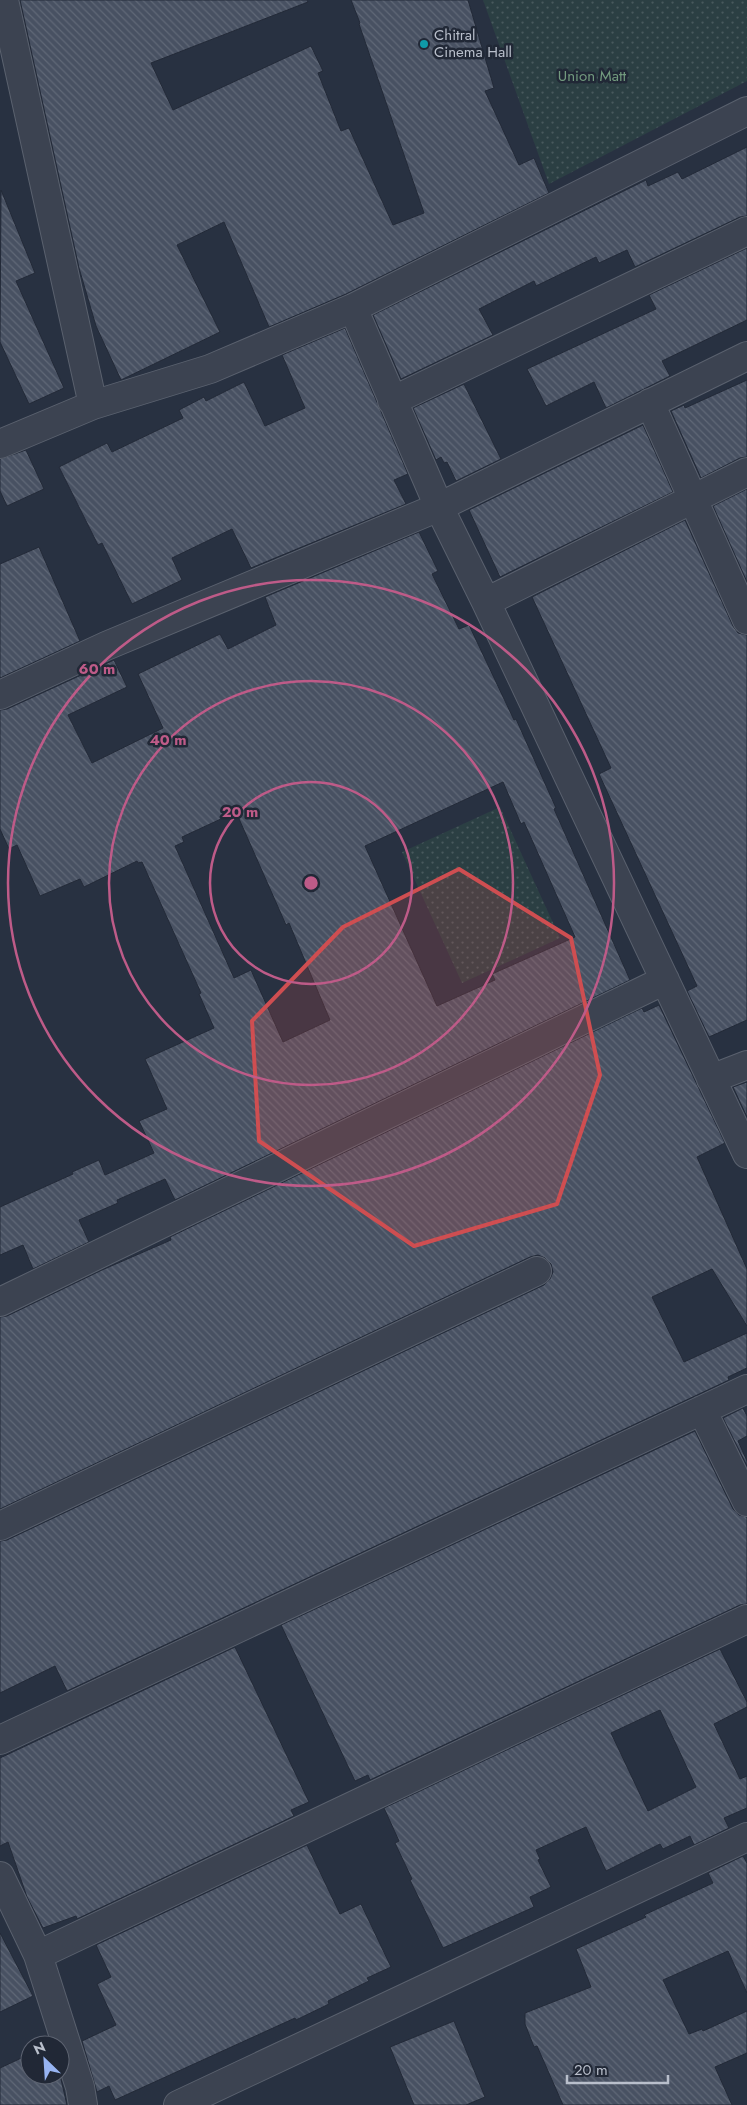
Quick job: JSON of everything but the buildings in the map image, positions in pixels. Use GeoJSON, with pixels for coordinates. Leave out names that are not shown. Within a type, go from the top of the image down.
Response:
{"type":"FeatureCollection","features":[{"type":"Feature","properties":{"kind":"street"},"geometry":{"type":"LineString","coordinates":[[4,0],[11,84],[93,405]]}},
{"type":"Feature","properties":{"kind":"street"},"geometry":{"type":"LineString","coordinates":[[0,444],[93,405],[210,369],[352,308],[747,111]]}},
{"type":"Feature","properties":{"kind":"street"},"geometry":{"type":"LineString","coordinates":[[392,401],[747,231]]}},
{"type":"Feature","properties":{"kind":"street"},"geometry":{"type":"LineString","coordinates":[[352,308],[439,507],[486,602],[747,1154]]}},
{"type":"Feature","properties":{"kind":"street"},"geometry":{"type":"LineString","coordinates":[[0,695],[106,646],[439,507],[747,356]]}},
{"type":"Feature","properties":{"kind":"street"},"geometry":{"type":"LineString","coordinates":[[650,403],[745,612]]}},
{"type":"Feature","properties":{"kind":"street"},"geometry":{"type":"LineString","coordinates":[[486,602],[747,472]]}},
{"type":"Feature","properties":{"kind":"street"},"geometry":{"type":"LineString","coordinates":[[0,1302],[665,980]]}},
{"type":"Feature","properties":{"kind":"street"},"geometry":{"type":"LineString","coordinates":[[711,1079],[747,1065]]}},
{"type":"Feature","properties":{"kind":"street"},"geometry":{"type":"LineString","coordinates":[[0,1526],[537,1271]]}},
{"type":"Feature","properties":{"kind":"street"},"geometry":{"type":"LineString","coordinates":[[0,1740],[747,1389]]}},
{"type":"Feature","properties":{"kind":"street"},"geometry":{"type":"LineString","coordinates":[[702,1410],[747,1502]]}},
{"type":"Feature","properties":{"kind":"street"},"geometry":{"type":"LineString","coordinates":[[38,1955],[747,1618]]}},
{"type":"Feature","properties":{"kind":"street"},"geometry":{"type":"LineString","coordinates":[[178,2105],[747,1837]]}},
{"type":"Feature","properties":{"kind":"street"},"geometry":{"type":"LineString","coordinates":[[0,1876],[38,1955],[80,2087],[83,2105]]}},
{"type":"Feature","properties":{"kind":"highlighted area"},"geometry":{"type":"Polygon","coordinates":[[[459,869],[571,938],[600,1075],[557,1204],[414,1246],[259,1141],[252,1021],[343,927],[459,869]]]}},
{"type":"Feature","properties":{"kind":"green space","name":"Union Matt"},"geometry":{"type":"Polygon","coordinates":[[[483,0],[747,0],[747,81],[549,184],[483,0]]]}},
{"type":"Feature","properties":{"kind":"green space"},"geometry":{"type":"Polygon","coordinates":[[[500,807],[560,938],[462,983],[402,852],[500,807]]]}},
{"type":"Feature","properties":{"kind":"place","name":"Chitral Cinema Hall"},"geometry":{"type":"Point","coordinates":[424,44]}}]}
